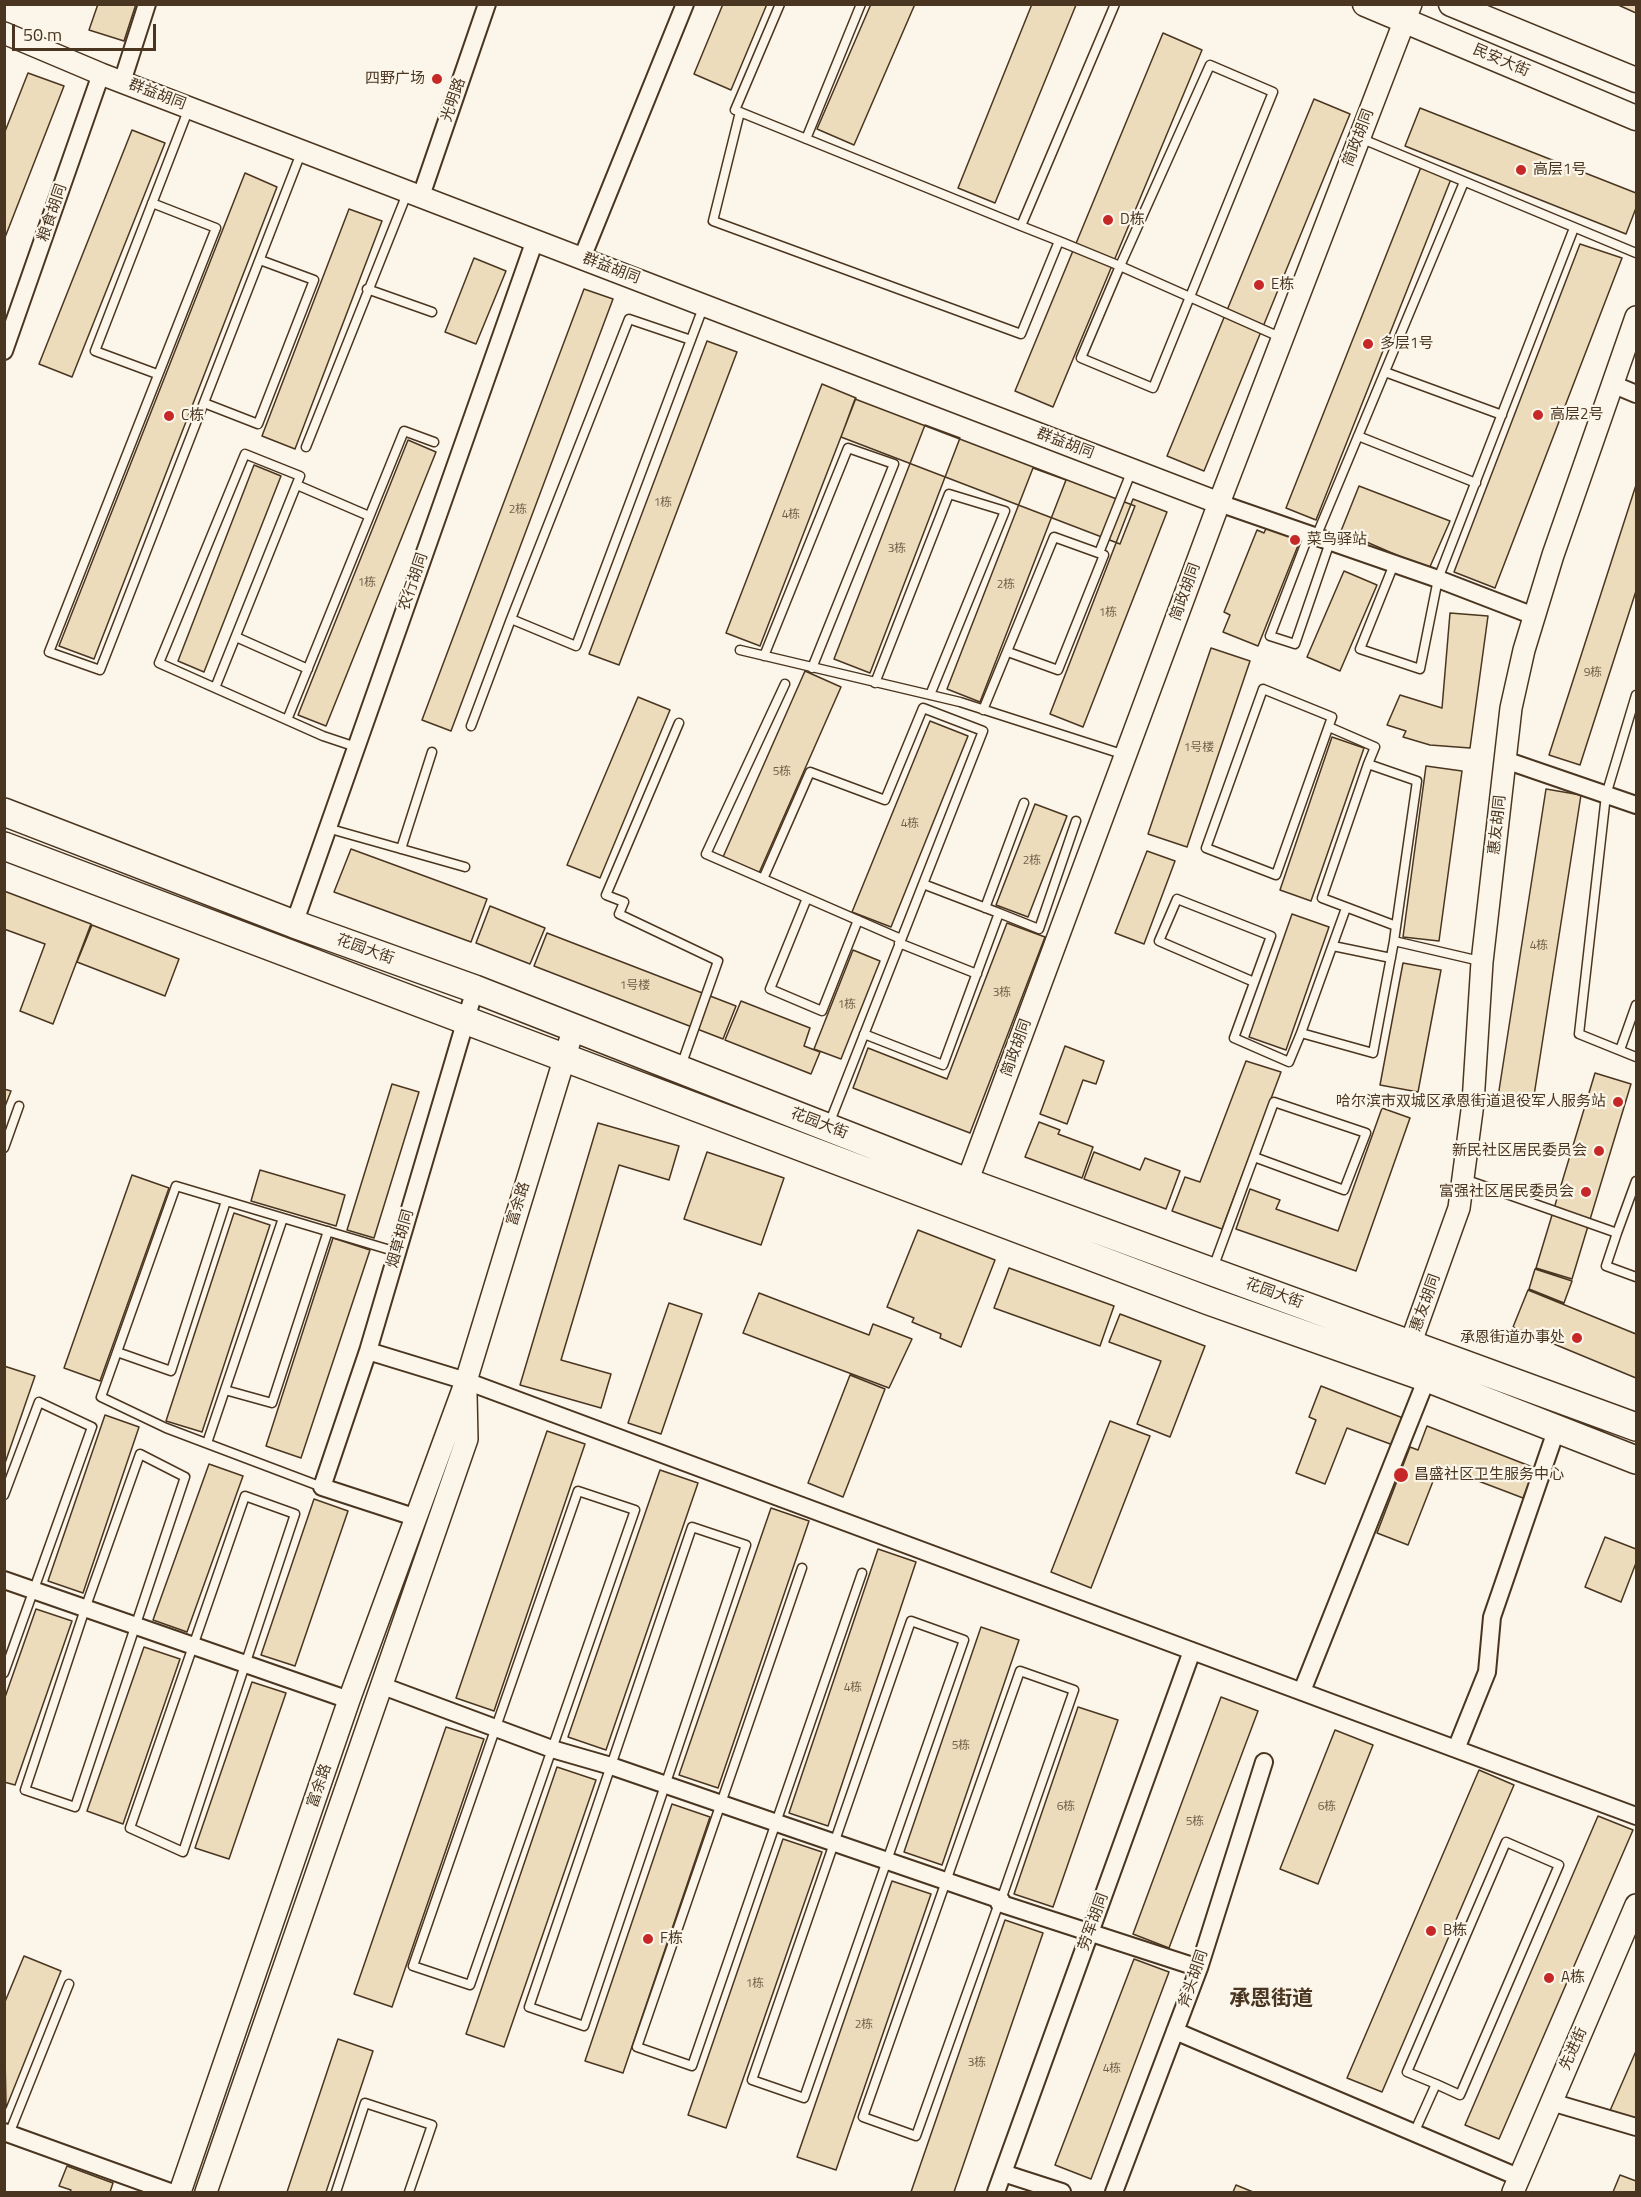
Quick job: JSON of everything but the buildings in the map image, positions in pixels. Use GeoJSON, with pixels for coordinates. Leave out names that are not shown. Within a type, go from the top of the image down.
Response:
{"type":"FeatureCollection","features":[{"type":"Feature","properties":{"kind":"main road","name":"民安大街"},"geometry":{"type":"LineString","coordinates":[[1365,4],[1407,13],[1636,118]]}},
{"type":"Feature","properties":{"kind":"main road"},"geometry":{"type":"LineString","coordinates":[[1450,4],[1636,80]]}},
{"type":"Feature","properties":{"kind":"main road","name":"花园大街"},"geometry":{"type":"LineString","coordinates":[[4,812],[294,924],[475,989],[967,1182],[1411,1342],[1636,1427]]}},
{"type":"Feature","properties":{"kind":"main road","name":"花园大街"},"geometry":{"type":"LineString","coordinates":[[4,846],[1209,1301],[1426,1378],[1636,1460]]}},
{"type":"Feature","properties":{"kind":"street"},"geometry":{"type":"LineString","coordinates":[[122,82],[147,4]]}},
{"type":"Feature","properties":{"kind":"street","name":"光明路"},"geometry":{"type":"LineString","coordinates":[[414,194],[487,4]]}},
{"type":"Feature","properties":{"kind":"street"},"geometry":{"type":"LineString","coordinates":[[582,258],[685,4]]}},
{"type":"Feature","properties":{"kind":"street","name":"简政胡同"},"geometry":{"type":"LineString","coordinates":[[967,1182],[1219,503],[1407,13]]}},
{"type":"Feature","properties":{"kind":"street","name":"群益胡同"},"geometry":{"type":"LineString","coordinates":[[4,33],[101,74],[1219,503]]}},
{"type":"Feature","properties":{"kind":"street","name":"粮食胡同"},"geometry":{"type":"LineString","coordinates":[[4,351],[101,74]]}},
{"type":"Feature","properties":{"kind":"street","name":"农行胡同"},"geometry":{"type":"LineString","coordinates":[[294,924],[535,240]]}},
{"type":"Feature","properties":{"kind":"street","name":"惠友胡同"},"geometry":{"type":"LineString","coordinates":[[1411,1342],[1460,1208],[1461,1178],[1473,1103],[1482,962],[1511,708],[1534,616],[1636,317]]}},
{"type":"Feature","properties":{"kind":"street"},"geometry":{"type":"LineString","coordinates":[[1612,384],[1636,394]]}},
{"type":"Feature","properties":{"kind":"street"},"geometry":{"type":"LineString","coordinates":[[1219,503],[1438,579],[1534,616]]}},
{"type":"Feature","properties":{"kind":"street"},"geometry":{"type":"LineString","coordinates":[[1505,760],[1636,805]]}},
{"type":"Feature","properties":{"kind":"street","name":"烟草胡同"},"geometry":{"type":"LineString","coordinates":[[322,1487],[368,1351],[475,989]]}},
{"type":"Feature","properties":{"kind":"street","name":"富余路"},"geometry":{"type":"LineString","coordinates":[[180,2193],[349,1700],[414,1517],[466,1381],[574,1028]]}},
{"type":"Feature","properties":{"kind":"street"},"geometry":{"type":"LineString","coordinates":[[368,1351],[466,1381],[1636,1816]]}},
{"type":"Feature","properties":{"kind":"street"},"geometry":{"type":"LineString","coordinates":[[1302,1691],[1426,1378]]}},
{"type":"Feature","properties":{"kind":"street","name":"富余路"},"geometry":{"type":"LineString","coordinates":[[206,2193],[467,1439],[466,1381]]}},
{"type":"Feature","properties":{"kind":"street"},"geometry":{"type":"LineString","coordinates":[[1456,1749],[1487,1672],[1492,1617],[1557,1428]]}},
{"type":"Feature","properties":{"kind":"street"},"geometry":{"type":"LineString","coordinates":[[322,1487],[414,1517]]}},
{"type":"Feature","properties":{"kind":"street"},"geometry":{"type":"LineString","coordinates":[[4,1580],[194,1648],[349,1700]]}},
{"type":"Feature","properties":{"kind":"street","name":"劳军胡同"},"geometry":{"type":"LineString","coordinates":[[996,2193],[1192,1651]]}},
{"type":"Feature","properties":{"kind":"street"},"geometry":{"type":"LineString","coordinates":[[380,1685],[552,1749],[721,1803],[1090,1934],[1199,1968]]}},
{"type":"Feature","properties":{"kind":"street","name":"斧头胡同"},"geometry":{"type":"LineString","coordinates":[[1114,2193],[1199,1968],[1264,1762]]}},
{"type":"Feature","properties":{"kind":"street","name":"先进街"},"geometry":{"type":"LineString","coordinates":[[1516,2185],[1636,1905]]}},
{"type":"Feature","properties":{"kind":"street"},"geometry":{"type":"LineString","coordinates":[[1175,2031],[1414,2133],[1516,2185]]}},
{"type":"Feature","properties":{"kind":"street"},"geometry":{"type":"LineString","coordinates":[[1551,2102],[1636,2127]]}},
{"type":"Feature","properties":{"kind":"street"},"geometry":{"type":"LineString","coordinates":[[7,2133],[170,2193]]}},
{"type":"Feature","properties":{"kind":"street"},"geometry":{"type":"LineString","coordinates":[[1003,2173],[1062,2193]]}},
{"type":"Feature","properties":{"kind":"lane"},"geometry":{"type":"LineString","coordinates":[[780,4],[735,110],[1120,266],[1282,339]]}},
{"type":"Feature","properties":{"kind":"lane"},"geometry":{"type":"LineString","coordinates":[[806,139],[861,4]]}},
{"type":"Feature","properties":{"kind":"lane"},"geometry":{"type":"LineString","coordinates":[[1021,226],[1115,4]]}},
{"type":"Feature","properties":{"kind":"lane"},"geometry":{"type":"LineString","coordinates":[[1210,65],[1273,92],[1153,388],[1081,358],[1120,266],[1210,65]]}},
{"type":"Feature","properties":{"kind":"lane"},"geometry":{"type":"LineString","coordinates":[[157,374],[95,351],[189,108]]}},
{"type":"Feature","properties":{"kind":"lane"},"geometry":{"type":"LineString","coordinates":[[740,112],[712,221],[1021,334],[1059,241]]}},
{"type":"Feature","properties":{"kind":"lane"},"geometry":{"type":"LineString","coordinates":[[1359,138],[1636,253]]}},
{"type":"Feature","properties":{"kind":"lane"},"geometry":{"type":"LineString","coordinates":[[152,203],[216,228],[49,652],[100,670],[302,151]]}},
{"type":"Feature","properties":{"kind":"lane"},"geometry":{"type":"LineString","coordinates":[[1318,538],[1295,644],[1270,636],[1318,538],[1464,182]]}},
{"type":"Feature","properties":{"kind":"lane"},"geometry":{"type":"LineString","coordinates":[[306,447],[367,289],[414,194]]}},
{"type":"Feature","properties":{"kind":"lane"},"geometry":{"type":"LineString","coordinates":[[1394,564],[1360,649],[1420,669],[1438,579],[1574,228]]}},
{"type":"Feature","properties":{"kind":"lane"},"geometry":{"type":"LineString","coordinates":[[204,403],[258,424],[306,302],[314,280],[260,260]]}},
{"type":"Feature","properties":{"kind":"lane"},"geometry":{"type":"LineString","coordinates":[[367,289],[432,312]]}},
{"type":"Feature","properties":{"kind":"lane"},"geometry":{"type":"LineString","coordinates":[[511,620],[576,646],[704,305]]}},
{"type":"Feature","properties":{"kind":"lane"},"geometry":{"type":"LineString","coordinates":[[471,726],[628,319],[691,340]]}},
{"type":"Feature","properties":{"kind":"lane"},"geometry":{"type":"LineString","coordinates":[[1385,372],[1502,416]]}},
{"type":"Feature","properties":{"kind":"lane"},"geometry":{"type":"LineString","coordinates":[[287,720],[404,431],[434,442]]}},
{"type":"Feature","properties":{"kind":"lane"},"geometry":{"type":"LineString","coordinates":[[1358,436],[1476,483]]}},
{"type":"Feature","properties":{"kind":"lane"},"geometry":{"type":"LineString","coordinates":[[764,656],[848,448],[894,464],[812,668]]}},
{"type":"Feature","properties":{"kind":"lane"},"geometry":{"type":"LineString","coordinates":[[215,688],[300,476],[245,454],[159,663],[215,688],[287,720],[356,747]]}},
{"type":"Feature","properties":{"kind":"lane"},"geometry":{"type":"LineString","coordinates":[[1099,553],[1132,470]]}},
{"type":"Feature","properties":{"kind":"lane"},"geometry":{"type":"LineString","coordinates":[[297,485],[369,516]]}},
{"type":"Feature","properties":{"kind":"lane"},"geometry":{"type":"LineString","coordinates":[[875,683],[949,494],[1005,512],[930,695]]}},
{"type":"Feature","properties":{"kind":"lane"},"geometry":{"type":"LineString","coordinates":[[983,710],[1054,537],[1104,555],[1058,670],[1008,652]]}},
{"type":"Feature","properties":{"kind":"lane"},"geometry":{"type":"LineString","coordinates":[[236,637],[308,669]]}},
{"type":"Feature","properties":{"kind":"lane"},"geometry":{"type":"LineString","coordinates":[[740,650],[930,695],[1126,755]]}},
{"type":"Feature","properties":{"kind":"lane"},"geometry":{"type":"LineString","coordinates":[[785,684],[706,854],[977,974]]}},
{"type":"Feature","properties":{"kind":"lane"},"geometry":{"type":"LineString","coordinates":[[1263,689],[1332,717],[1329,727],[1276,875],[1206,848],[1263,689]]}},
{"type":"Feature","properties":{"kind":"lane"},"geometry":{"type":"LineString","coordinates":[[1636,695],[1606,795],[1579,1034],[1636,1057]]}},
{"type":"Feature","properties":{"kind":"lane"},"geometry":{"type":"LineString","coordinates":[[763,879],[810,772],[885,800],[923,708],[983,731],[827,1127]]}},
{"type":"Feature","properties":{"kind":"lane"},"geometry":{"type":"LineString","coordinates":[[679,723],[606,895],[624,902],[619,914],[718,961],[680,1069]]}},
{"type":"Feature","properties":{"kind":"lane"},"geometry":{"type":"LineString","coordinates":[[1329,727],[1375,747],[1322,898],[1395,926]]}},
{"type":"Feature","properties":{"kind":"lane"},"geometry":{"type":"LineString","coordinates":[[401,849],[432,752]]}},
{"type":"Feature","properties":{"kind":"lane"},"geometry":{"type":"LineString","coordinates":[[1301,1033],[1373,1053],[1394,941],[1417,781],[1368,764]]}},
{"type":"Feature","properties":{"kind":"lane"},"geometry":{"type":"LineString","coordinates":[[985,908],[1024,803]]}},
{"type":"Feature","properties":{"kind":"lane"},"geometry":{"type":"LineString","coordinates":[[923,884],[1040,929],[1076,821]]}},
{"type":"Feature","properties":{"kind":"lane"},"geometry":{"type":"LineString","coordinates":[[327,828],[465,867]]}},
{"type":"Feature","properties":{"kind":"lane"},"geometry":{"type":"LineString","coordinates":[[807,898],[770,989],[822,1011],[858,920]]}},
{"type":"Feature","properties":{"kind":"lane"},"geometry":{"type":"LineString","coordinates":[[1254,982],[1159,941],[1177,899],[1270,936],[1254,982],[1234,1038],[1289,1062],[1346,908]]}},
{"type":"Feature","properties":{"kind":"lane"},"geometry":{"type":"LineString","coordinates":[[864,1034],[943,1065],[999,913]]}},
{"type":"Feature","properties":{"kind":"lane"},"geometry":{"type":"LineString","coordinates":[[1394,941],[1482,962]]}},
{"type":"Feature","properties":{"kind":"lane"},"geometry":{"type":"LineString","coordinates":[[1333,946],[1391,958]]}},
{"type":"Feature","properties":{"kind":"lane"},"geometry":{"type":"LineString","coordinates":[[1620,1050],[1636,1005]]}},
{"type":"Feature","properties":{"kind":"lane"},"geometry":{"type":"LineString","coordinates":[[1212,1271],[1274,1102],[1366,1133],[1344,1190],[1254,1157]]}},
{"type":"Feature","properties":{"kind":"lane"},"geometry":{"type":"LineString","coordinates":[[4,1148],[19,1106]]}},
{"type":"Feature","properties":{"kind":"lane"},"geometry":{"type":"LineString","coordinates":[[1461,1178],[1617,1233]]}},
{"type":"Feature","properties":{"kind":"lane"},"geometry":{"type":"LineString","coordinates":[[1636,1181],[1606,1266],[1636,1277]]}},
{"type":"Feature","properties":{"kind":"lane"},"geometry":{"type":"LineString","coordinates":[[322,1487],[166,1428],[101,1396],[176,1186],[397,1252]]}},
{"type":"Feature","properties":{"kind":"lane"},"geometry":{"type":"LineString","coordinates":[[117,1352],[171,1371],[226,1201]]}},
{"type":"Feature","properties":{"kind":"lane"},"geometry":{"type":"LineString","coordinates":[[207,1443],[282,1218]]}},
{"type":"Feature","properties":{"kind":"lane"},"geometry":{"type":"LineString","coordinates":[[225,1390],[272,1403],[328,1232]]}},
{"type":"Feature","properties":{"kind":"lane"},"geometry":{"type":"LineString","coordinates":[[4,1495],[39,1402],[92,1427],[4,1673]]}},
{"type":"Feature","properties":{"kind":"lane"},"geometry":{"type":"LineString","coordinates":[[140,1454],[185,1477],[75,1807],[26,1790],[85,1609],[140,1454]]}},
{"type":"Feature","properties":{"kind":"lane"},"geometry":{"type":"LineString","coordinates":[[579,1491],[635,1510],[470,1985],[413,1966],[496,1727],[579,1491]]}},
{"type":"Feature","properties":{"kind":"lane"},"geometry":{"type":"LineString","coordinates":[[245,1496],[295,1514],[183,1852],[130,1828],[194,1648],[245,1496]]}},
{"type":"Feature","properties":{"kind":"lane"},"geometry":{"type":"LineString","coordinates":[[692,1527],[746,1545],[584,2026],[529,2007],[611,1766],[692,1527]]}},
{"type":"Feature","properties":{"kind":"lane"},"geometry":{"type":"LineString","coordinates":[[802,1568],[637,2047],[692,2066],[862,1574]]}},
{"type":"Feature","properties":{"kind":"lane"},"geometry":{"type":"LineString","coordinates":[[912,1621],[964,1640],[804,2098],[752,2080],[834,1844],[912,1621]]}},
{"type":"Feature","properties":{"kind":"lane"},"geometry":{"type":"LineString","coordinates":[[1020,1671],[1074,1690],[916,2136],[863,2117],[946,1882],[1020,1671]]}},
{"type":"Feature","properties":{"kind":"lane"},"geometry":{"type":"LineString","coordinates":[[1506,1842],[1559,1865],[1460,2095],[1436,2084],[1407,2072],[1506,1842]]}},
{"type":"Feature","properties":{"kind":"lane"},"geometry":{"type":"LineString","coordinates":[[7,2133],[69,1984]]}},
{"type":"Feature","properties":{"kind":"lane"},"geometry":{"type":"LineString","coordinates":[[1414,2133],[1436,2084]]}},
{"type":"Feature","properties":{"kind":"lane"},"geometry":{"type":"LineString","coordinates":[[336,2193],[366,2103],[432,2125],[409,2193]]}},
{"type":"Feature","properties":{"kind":"place","name":"四野广场"},"geometry":{"type":"Point","coordinates":[437,79]}},
{"type":"Feature","properties":{"kind":"place","name":"高层1号"},"geometry":{"type":"Point","coordinates":[1521,170]}},
{"type":"Feature","properties":{"kind":"place","name":"D栋"},"geometry":{"type":"Point","coordinates":[1108,220]}},
{"type":"Feature","properties":{"kind":"place","name":"E栋"},"geometry":{"type":"Point","coordinates":[1259,285]}},
{"type":"Feature","properties":{"kind":"place","name":"多层1号"},"geometry":{"type":"Point","coordinates":[1368,344]}},
{"type":"Feature","properties":{"kind":"place","name":"高层2号"},"geometry":{"type":"Point","coordinates":[1538,415]}},
{"type":"Feature","properties":{"kind":"place","name":"C栋"},"geometry":{"type":"Point","coordinates":[169,416]}},
{"type":"Feature","properties":{"kind":"place","name":"菜鸟驿站"},"geometry":{"type":"Point","coordinates":[1295,540]}},
{"type":"Feature","properties":{"kind":"place","name":"哈尔滨市双城区承恩街道退役军人服务站"},"geometry":{"type":"Point","coordinates":[1618,1102]}},
{"type":"Feature","properties":{"kind":"place","name":"新民社区居民委员会"},"geometry":{"type":"Point","coordinates":[1599,1151]}},
{"type":"Feature","properties":{"kind":"place","name":"富强社区居民委员会"},"geometry":{"type":"Point","coordinates":[1586,1192]}},
{"type":"Feature","properties":{"kind":"place","name":"承恩街道办事处"},"geometry":{"type":"Point","coordinates":[1577,1338]}},
{"type":"Feature","properties":{"kind":"place","name":"昌盛社区卫生服务中心"},"geometry":{"type":"Point","coordinates":[1401,1475]}},
{"type":"Feature","properties":{"kind":"place","name":"B栋"},"geometry":{"type":"Point","coordinates":[1431,1931]}},
{"type":"Feature","properties":{"kind":"place","name":"F栋"},"geometry":{"type":"Point","coordinates":[648,1939]}},
{"type":"Feature","properties":{"kind":"place","name":"A栋"},"geometry":{"type":"Point","coordinates":[1549,1978]}},
{"type":"Feature","properties":{"kind":"district","name":"承恩街道"},"geometry":{"type":"Point","coordinates":[1271,2000]}}]}
